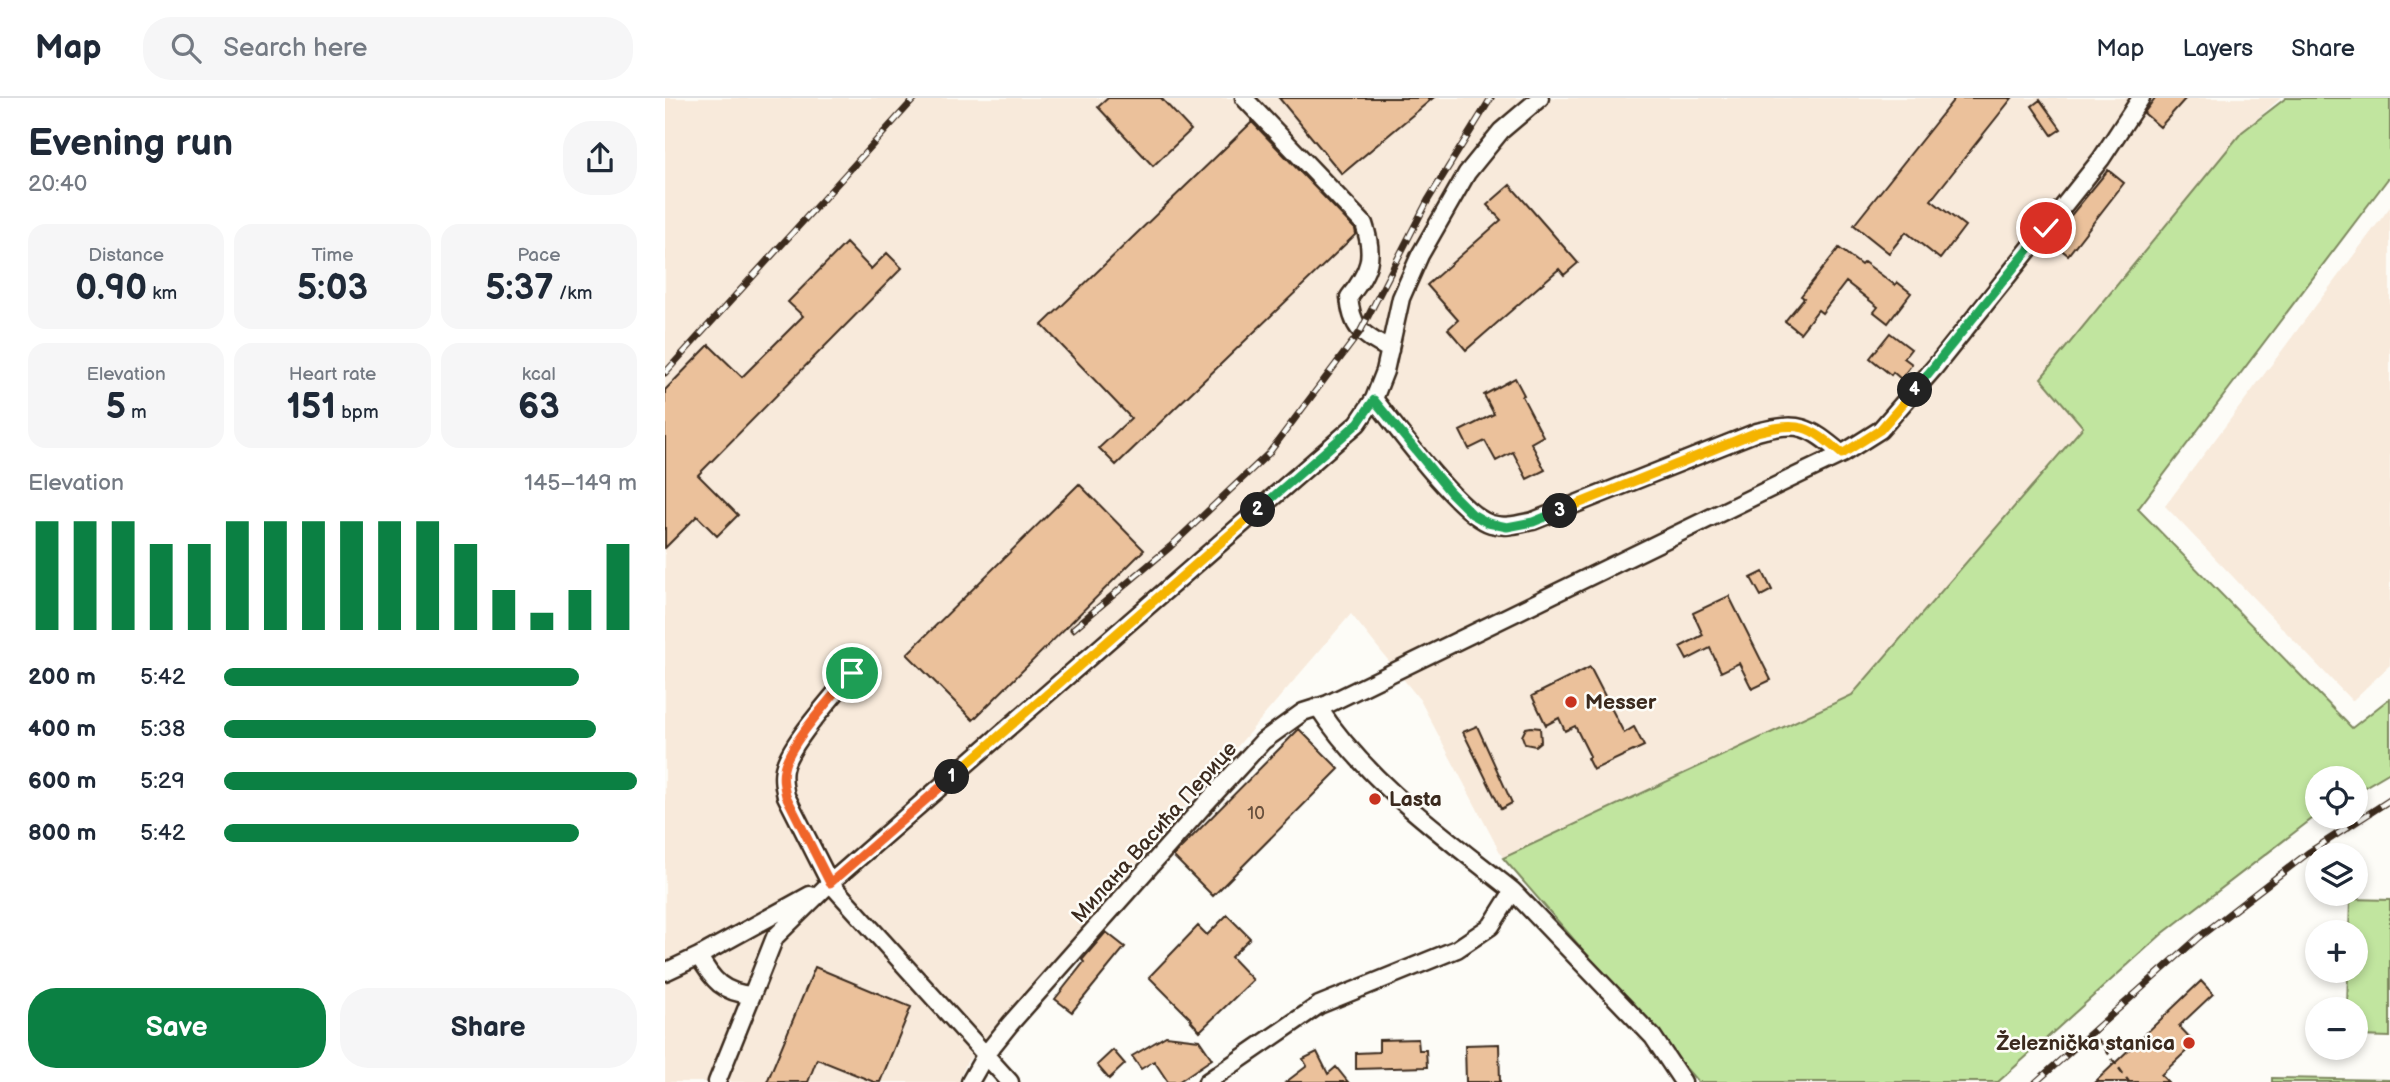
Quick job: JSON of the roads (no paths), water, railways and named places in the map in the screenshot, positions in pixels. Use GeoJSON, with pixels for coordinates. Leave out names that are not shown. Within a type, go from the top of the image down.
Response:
{"type":"FeatureCollection","features":[{"type":"Feature","properties":{"kind":"street"},"geometry":{"type":"LineString","coordinates":[[1244,98],[1364,224],[1371,244],[1371,256],[1362,281],[1349,297],[1351,317],[1360,332],[1390,350]]}},
{"type":"Feature","properties":{"kind":"street"},"geometry":{"type":"LineString","coordinates":[[717,1082],[775,937],[830,883],[1358,423],[1374,400],[1385,371],[1401,298],[1420,255],[1467,173],[1501,131],[1540,98]]}},
{"type":"Feature","properties":{"kind":"street","name":"Милана Васића Перице"},"geometry":{"type":"LineString","coordinates":[[970,1082],[986,1054],[1206,803],[1263,741],[1303,712],[1413,665],[1842,454],[1880,430],[1935,367],[2101,159],[2141,98]]}},
{"type":"Feature","properties":{"kind":"street"},"geometry":{"type":"LineString","coordinates":[[1374,400],[1450,492],[1472,514],[1488,523],[1507,527],[1533,522],[1757,432],[1784,425],[1817,432],[1842,454]]}},
{"type":"Feature","properties":{"kind":"street"},"geometry":{"type":"LineString","coordinates":[[852,673],[792,750],[784,767],[786,796],[830,883],[1010,1082]]}},
{"type":"Feature","properties":{"kind":"street"},"geometry":{"type":"LineString","coordinates":[[1318,707],[1368,770],[1513,891],[1653,1037],[1683,1082]]}},
{"type":"Feature","properties":{"kind":"street"},"geometry":{"type":"LineString","coordinates":[[665,972],[757,926],[830,883]]}},
{"type":"Feature","properties":{"kind":"street"},"geometry":{"type":"LineString","coordinates":[[1207,1082],[1319,1005],[1457,949],[1491,926],[1513,891]]}},
{"type":"Feature","properties":{"kind":"street"},"geometry":{"type":"LineString","coordinates":[[699,956],[711,978],[737,994],[752,995]]}},
{"type":"Feature","properties":{"kind":"railway"},"geometry":{"type":"LineString","coordinates":[[665,373],[915,98]]}},
{"type":"Feature","properties":{"kind":"railway"},"geometry":{"type":"LineString","coordinates":[[1073,629],[1170,547],[1269,453],[1360,332],[1428,200],[1491,98]]}},
{"type":"Feature","properties":{"kind":"railway"},"geometry":{"type":"LineString","coordinates":[[2036,1082],[2199,937],[2308,853],[2390,800]]}},
{"type":"Feature","properties":{"kind":"place","name":"Messer"},"geometry":{"type":"Point","coordinates":[1571,702]}},
{"type":"Feature","properties":{"kind":"place","name":"Lasta"},"geometry":{"type":"Point","coordinates":[1375,799]}},
{"type":"Feature","properties":{"kind":"place","name":"Železnička stanica"},"geometry":{"type":"Point","coordinates":[2189,1043]}}]}
